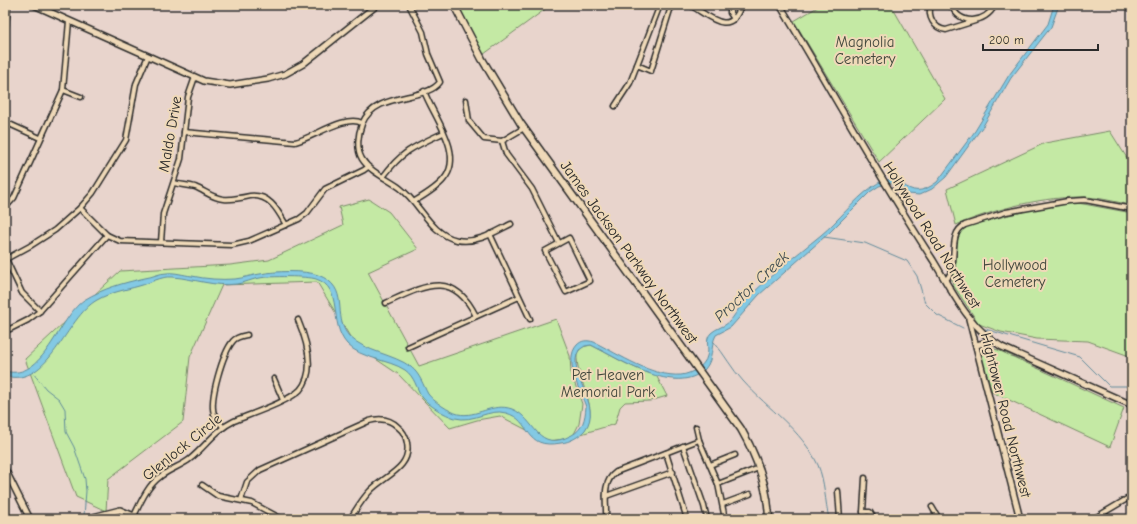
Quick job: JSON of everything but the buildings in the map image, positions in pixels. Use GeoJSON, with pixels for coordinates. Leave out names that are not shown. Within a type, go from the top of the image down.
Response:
{"type":"FeatureCollection","features":[{"type":"Feature","properties":{"kind":"main road"},"geometry":{"type":"LineString","coordinates":[[5,25],[7,5]]}},
{"type":"Feature","properties":{"kind":"main road","name":"James Jackson Parkway Northwest"},"geometry":{"type":"LineString","coordinates":[[454,5],[482,59],[524,128],[741,429],[759,468],[767,496],[769,519]]}},
{"type":"Feature","properties":{"kind":"street"},"geometry":{"type":"LineString","coordinates":[[34,5],[195,77],[212,83],[230,85],[268,79],[285,74],[303,64],[377,5]]}},
{"type":"Feature","properties":{"kind":"street"},"geometry":{"type":"LineString","coordinates":[[409,5],[423,32],[428,54],[440,82],[438,85],[424,91],[380,105],[370,112],[362,123],[359,134],[358,149],[362,159],[368,166],[415,202],[432,226],[448,237],[469,241],[490,234],[511,224]]}},
{"type":"Feature","properties":{"kind":"street"},"geometry":{"type":"LineString","coordinates":[[615,106],[630,83],[660,5]]}},
{"type":"Feature","properties":{"kind":"street"},"geometry":{"type":"LineString","coordinates":[[637,65],[650,72],[670,10],[674,5]]}},
{"type":"Feature","properties":{"kind":"street"},"geometry":{"type":"LineString","coordinates":[[690,5],[716,22],[722,23],[734,19],[739,14],[741,5]]}},
{"type":"Feature","properties":{"kind":"street"},"geometry":{"type":"LineString","coordinates":[[730,5],[730,13],[734,19]]}},
{"type":"Feature","properties":{"kind":"street","name":"Hollywood Road Northwest"},"geometry":{"type":"LineString","coordinates":[[780,5],[834,94],[906,219],[968,316],[992,341],[1013,353],[1132,405]]}},
{"type":"Feature","properties":{"kind":"street"},"geometry":{"type":"LineString","coordinates":[[931,5],[929,10],[936,26],[946,30],[985,18],[992,11],[995,5]]}},
{"type":"Feature","properties":{"kind":"street"},"geometry":{"type":"LineString","coordinates":[[951,5],[957,15],[965,19],[975,21]]}},
{"type":"Feature","properties":{"kind":"street"},"geometry":{"type":"LineString","coordinates":[[5,208],[14,198],[63,90],[70,21]]}},
{"type":"Feature","properties":{"kind":"street"},"geometry":{"type":"LineString","coordinates":[[40,311],[22,293],[5,258],[43,238],[80,208],[93,193],[123,148],[128,133],[136,84],[148,56]]}},
{"type":"Feature","properties":{"kind":"street","name":"Maldo Drive"},"geometry":{"type":"LineString","coordinates":[[161,242],[163,214],[181,160],[188,97],[195,77]]}},
{"type":"Feature","properties":{"kind":"street"},"geometry":{"type":"LineString","coordinates":[[63,90],[81,97]]}},
{"type":"Feature","properties":{"kind":"street"},"geometry":{"type":"LineString","coordinates":[[415,202],[440,184],[449,172],[451,153],[424,91]]}},
{"type":"Feature","properties":{"kind":"street"},"geometry":{"type":"LineString","coordinates":[[466,100],[469,121],[480,135],[488,140],[502,141],[524,128]]}},
{"type":"Feature","properties":{"kind":"street"},"geometry":{"type":"LineString","coordinates":[[184,132],[295,142],[305,140],[344,122],[355,120],[362,123]]}},
{"type":"Feature","properties":{"kind":"street"},"geometry":{"type":"LineString","coordinates":[[5,122],[40,138]]}},
{"type":"Feature","properties":{"kind":"street"},"geometry":{"type":"LineString","coordinates":[[383,177],[394,161],[405,152],[443,133]]}},
{"type":"Feature","properties":{"kind":"street"},"geometry":{"type":"LineString","coordinates":[[502,141],[506,154],[532,189],[559,243]]}},
{"type":"Feature","properties":{"kind":"street"},"geometry":{"type":"LineString","coordinates":[[80,208],[107,235],[120,241],[232,245],[249,241],[286,225],[307,213],[325,189],[364,170],[368,166]]}},
{"type":"Feature","properties":{"kind":"street"},"geometry":{"type":"LineString","coordinates":[[174,183],[194,187],[222,199],[253,196],[264,198],[276,207],[286,225]]}},
{"type":"Feature","properties":{"kind":"street"},"geometry":{"type":"LineString","coordinates":[[946,280],[952,270],[956,233],[965,225],[1006,212],[1068,201],[1085,200],[1132,209]]}},
{"type":"Feature","properties":{"kind":"street"},"geometry":{"type":"LineString","coordinates":[[490,234],[530,319]]}},
{"type":"Feature","properties":{"kind":"street"},"geometry":{"type":"LineString","coordinates":[[10,329],[28,320],[40,311],[107,235]]}},
{"type":"Feature","properties":{"kind":"street"},"geometry":{"type":"LineString","coordinates":[[569,238],[590,281],[566,292],[545,251],[559,243],[569,238]]}},
{"type":"Feature","properties":{"kind":"street"},"geometry":{"type":"LineString","coordinates":[[386,302],[423,286],[441,285],[452,288],[462,295],[470,303],[476,316]]}},
{"type":"Feature","properties":{"kind":"street"},"geometry":{"type":"LineString","coordinates":[[408,347],[519,297]]}},
{"type":"Feature","properties":{"kind":"street","name":"Hightower Road Northwest"},"geometry":{"type":"LineString","coordinates":[[968,316],[1020,519]]}},
{"type":"Feature","properties":{"kind":"street","name":"Glenlock Circle"},"geometry":{"type":"LineString","coordinates":[[134,516],[148,489],[156,480],[191,458],[223,427],[283,400],[300,389],[308,373],[308,349],[298,320]]}},
{"type":"Feature","properties":{"kind":"street"},"geometry":{"type":"LineString","coordinates":[[223,427],[214,414],[214,395],[224,362],[232,343],[236,338],[247,335]]}},
{"type":"Feature","properties":{"kind":"street"},"geometry":{"type":"LineString","coordinates":[[976,345],[992,341]]}},
{"type":"Feature","properties":{"kind":"street"},"geometry":{"type":"LineString","coordinates":[[274,379],[283,400]]}},
{"type":"Feature","properties":{"kind":"street"},"geometry":{"type":"LineString","coordinates":[[242,500],[247,482],[260,470],[369,421],[381,419],[392,422],[401,429],[406,439],[408,450],[405,460],[398,469],[368,492],[350,519]]}},
{"type":"Feature","properties":{"kind":"street"},"geometry":{"type":"LineString","coordinates":[[696,427],[718,484],[725,519]]}},
{"type":"Feature","properties":{"kind":"street"},"geometry":{"type":"LineString","coordinates":[[606,519],[607,482],[616,472],[700,440]]}},
{"type":"Feature","properties":{"kind":"street"},"geometry":{"type":"LineString","coordinates":[[683,446],[704,506],[706,519]]}},
{"type":"Feature","properties":{"kind":"street"},"geometry":{"type":"LineString","coordinates":[[666,453],[687,519]]}},
{"type":"Feature","properties":{"kind":"street"},"geometry":{"type":"LineString","coordinates":[[710,465],[735,455]]}},
{"type":"Feature","properties":{"kind":"street"},"geometry":{"type":"LineString","coordinates":[[718,484],[759,468]]}},
{"type":"Feature","properties":{"kind":"street"},"geometry":{"type":"LineString","coordinates":[[5,469],[30,519]]}},
{"type":"Feature","properties":{"kind":"street"},"geometry":{"type":"LineString","coordinates":[[606,496],[673,472]]}},
{"type":"Feature","properties":{"kind":"street"},"geometry":{"type":"LineString","coordinates":[[865,478],[863,512],[865,519]]}},
{"type":"Feature","properties":{"kind":"street"},"geometry":{"type":"LineString","coordinates":[[202,485],[218,496],[252,503],[282,519]]}},
{"type":"Feature","properties":{"kind":"street"},"geometry":{"type":"LineString","coordinates":[[838,491],[840,519]]}},
{"type":"Feature","properties":{"kind":"street"},"geometry":{"type":"LineString","coordinates":[[723,504],[750,494]]}},
{"type":"Feature","properties":{"kind":"street"},"geometry":{"type":"LineString","coordinates":[[1093,519],[1132,496]]}},
{"type":"Feature","properties":{"kind":"street"},"geometry":{"type":"LineString","coordinates":[[932,507],[939,519]]}},
{"type":"Feature","properties":{"kind":"street"},"geometry":{"type":"LineString","coordinates":[[85,519],[116,510],[125,511],[141,519]]}},
{"type":"Feature","properties":{"kind":"street"},"geometry":{"type":"LineString","coordinates":[[863,512],[870,512],[874,519]]}},
{"type":"Feature","properties":{"kind":"green space"},"geometry":{"type":"Polygon","coordinates":[[[456,5],[551,5],[480,57],[456,5]]]}},
{"type":"Feature","properties":{"kind":"green space","name":"Magnolia Cemetery"},"geometry":{"type":"Polygon","coordinates":[[[821,5],[891,5],[945,99],[879,162],[794,21],[821,5]]]}},
{"type":"Feature","properties":{"kind":"green space"},"geometry":{"type":"Polygon","coordinates":[[[1110,131],[1132,166],[1132,205],[1091,197],[1061,198],[1030,202],[985,214],[956,225],[947,189],[1045,143],[1110,131]]]}},
{"type":"Feature","properties":{"kind":"green space"},"geometry":{"type":"Polygon","coordinates":[[[369,199],[389,212],[418,249],[368,272],[419,366],[556,319],[570,356],[571,373],[582,404],[579,424],[572,438],[548,441],[500,416],[477,420],[450,428],[398,374],[355,345],[317,282],[222,285],[190,357],[183,422],[108,479],[106,511],[76,497],[25,359],[120,271],[230,265],[269,260],[343,225],[339,207],[369,199]]]}},
{"type":"Feature","properties":{"kind":"green space","name":"Hollywood Cemetery"},"geometry":{"type":"Polygon","coordinates":[[[1078,203],[1132,213],[1132,357],[1088,341],[1037,339],[1001,332],[979,324],[953,285],[952,280],[956,262],[958,233],[965,227],[1048,206],[1078,203]]]}},
{"type":"Feature","properties":{"kind":"green space","name":"Pet Heaven Memorial Park"},"geometry":{"type":"Polygon","coordinates":[[[591,345],[631,366],[656,375],[667,396],[650,401],[625,402],[620,407],[615,424],[581,434],[587,425],[590,415],[587,395],[580,375],[577,353],[582,347],[591,345]]]}},
{"type":"Feature","properties":{"kind":"green space"},"geometry":{"type":"Polygon","coordinates":[[[984,346],[998,350],[1124,408],[1110,447],[992,392],[980,354],[981,348],[984,346]]]}},
{"type":"Feature","properties":{"kind":"water"},"geometry":{"type":"Polygon","coordinates":[[[1054,5],[1059,5],[1051,27],[1011,78],[983,126],[946,177],[932,189],[919,195],[908,194],[891,183],[879,186],[870,192],[829,233],[759,295],[731,327],[716,335],[710,361],[705,369],[693,377],[679,379],[663,378],[631,366],[591,345],[585,346],[579,350],[576,359],[577,369],[588,400],[590,420],[583,433],[568,442],[549,444],[540,442],[529,433],[515,417],[506,413],[494,412],[469,419],[462,419],[451,417],[437,410],[422,397],[413,379],[405,370],[391,363],[360,353],[347,344],[341,336],[330,290],[325,284],[316,279],[305,277],[265,277],[229,285],[168,277],[113,293],[102,297],[86,309],[75,321],[56,349],[34,372],[21,377],[5,376],[5,371],[19,372],[30,367],[40,358],[66,320],[84,300],[114,286],[164,273],[213,279],[238,279],[257,274],[274,272],[306,272],[318,275],[335,287],[340,303],[341,320],[349,336],[363,346],[396,359],[411,367],[419,376],[428,394],[442,406],[455,413],[465,415],[498,407],[512,409],[520,413],[544,437],[551,440],[560,440],[576,433],[581,427],[585,416],[586,407],[577,385],[572,367],[573,351],[577,345],[585,341],[594,342],[636,364],[659,373],[681,375],[697,369],[706,360],[708,353],[707,341],[711,333],[729,322],[740,307],[760,286],[828,229],[872,187],[883,181],[891,180],[910,189],[917,190],[926,189],[937,182],[975,131],[1009,75],[1048,24],[1054,5]]]}},
{"type":"Feature","properties":{"kind":"waterway"},"geometry":{"type":"LineString","coordinates":[[824,237],[865,243],[907,261],[917,276],[925,303],[937,315],[963,328]]}},
{"type":"Feature","properties":{"kind":"waterway"},"geometry":{"type":"LineString","coordinates":[[985,329],[1080,357],[1109,386],[1126,386],[1132,389]]}},
{"type":"Feature","properties":{"kind":"waterway"},"geometry":{"type":"LineString","coordinates":[[714,342],[735,372],[794,430],[811,452],[818,465],[822,478],[829,519]]}},
{"type":"Feature","properties":{"kind":"waterway"},"geometry":{"type":"LineString","coordinates":[[33,373],[46,389],[59,399],[65,409],[66,432],[74,447],[85,479],[86,491],[84,516]]}},
{"type":"Feature","properties":{"kind":"water label","name":"Proctor Creek"},"geometry":{"type":"Point","coordinates":[751,286]}}]}
